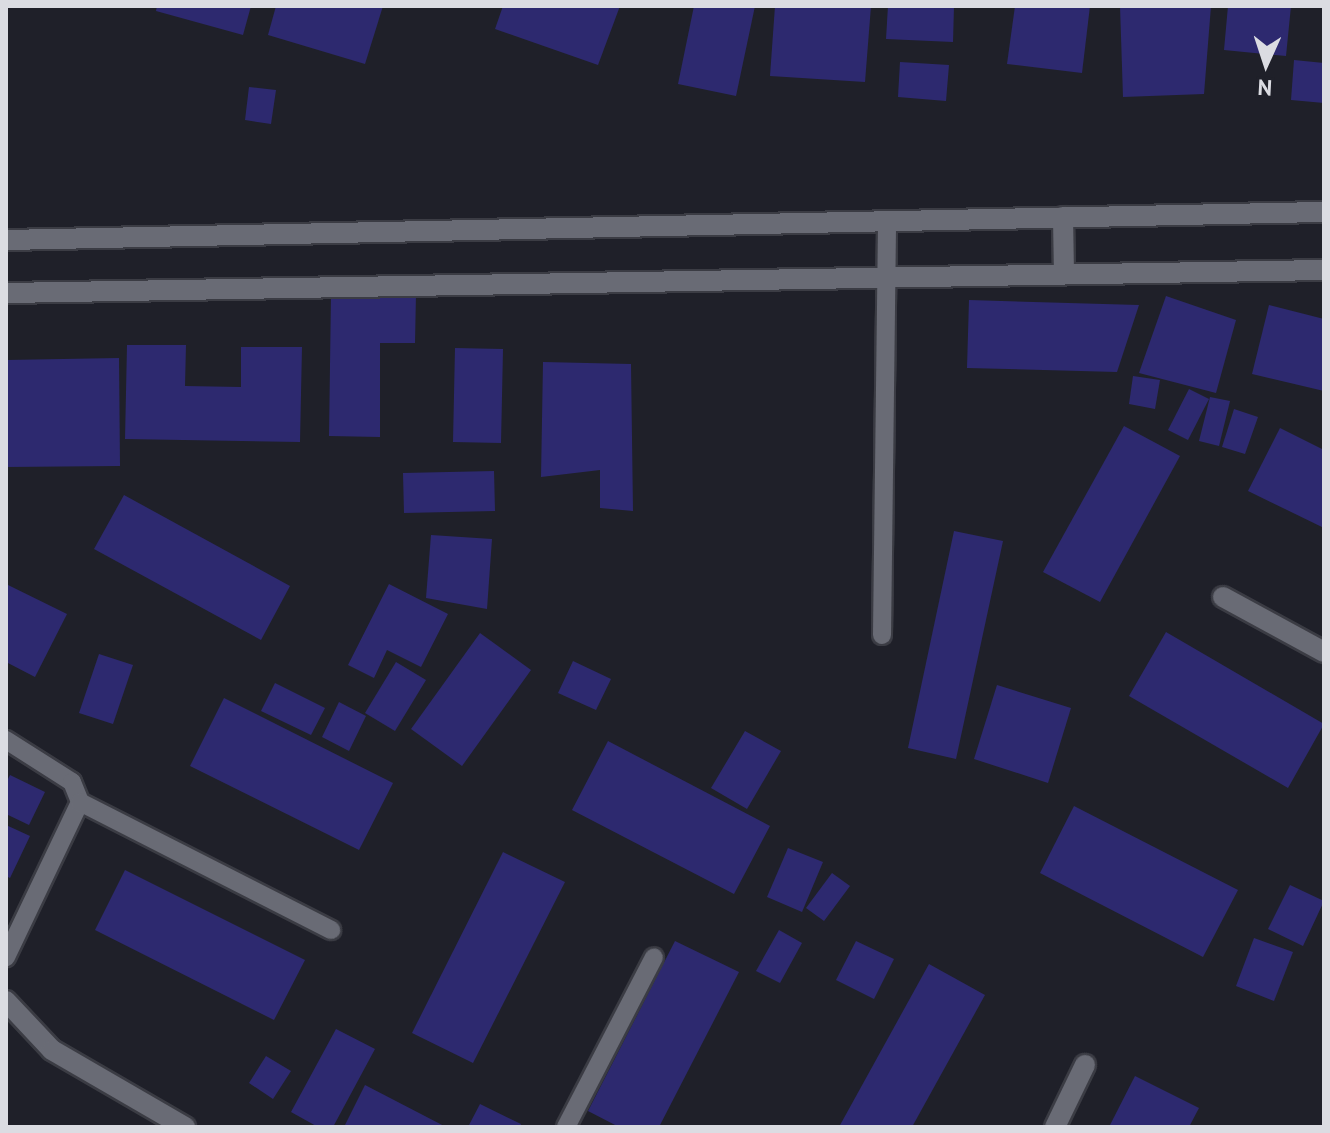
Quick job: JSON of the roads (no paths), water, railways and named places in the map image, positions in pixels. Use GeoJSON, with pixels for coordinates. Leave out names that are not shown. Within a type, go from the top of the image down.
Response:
{"type":"FeatureCollection","features":[{"type":"Feature","properties":{"kind":"street"},"geometry":{"type":"LineString","coordinates":[[6,240],[1324,212]]}},
{"type":"Feature","properties":{"kind":"street"},"geometry":{"type":"LineString","coordinates":[[1063,217],[1064,274]]}},
{"type":"Feature","properties":{"kind":"street"},"geometry":{"type":"LineString","coordinates":[[6,293],[1324,270]]}},
{"type":"Feature","properties":{"kind":"street"},"geometry":{"type":"LineString","coordinates":[[1223,597],[1324,652]]}},
{"type":"Feature","properties":{"kind":"street"},"geometry":{"type":"LineString","coordinates":[[6,1001],[52,1050],[185,1127]]}},
{"type":"Feature","properties":{"kind":"street"},"geometry":{"type":"LineString","coordinates":[[1055,1127],[1085,1065]]}},
{"type":"Feature","properties":{"kind":"lane"},"geometry":{"type":"LineString","coordinates":[[882,635],[887,221]]}},
{"type":"Feature","properties":{"kind":"lane"},"geometry":{"type":"LineString","coordinates":[[6,740],[72,782],[80,802],[331,930]]}},
{"type":"Feature","properties":{"kind":"lane"},"geometry":{"type":"LineString","coordinates":[[6,957],[80,802]]}},
{"type":"Feature","properties":{"kind":"lane"},"geometry":{"type":"LineString","coordinates":[[566,1127],[654,957]]}}]}
